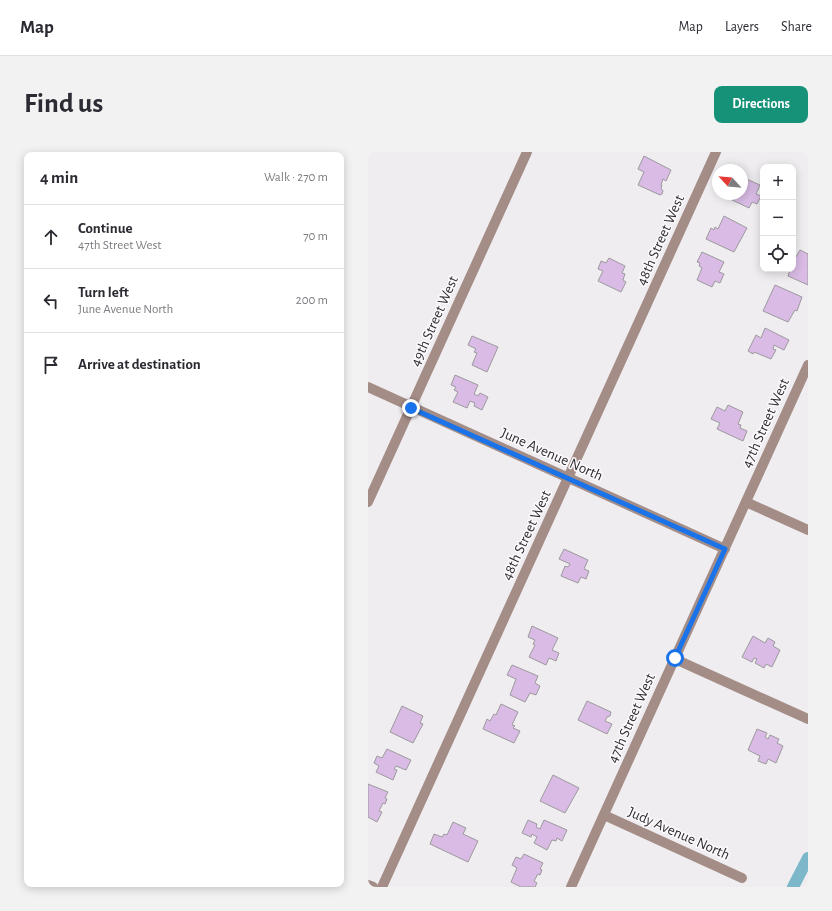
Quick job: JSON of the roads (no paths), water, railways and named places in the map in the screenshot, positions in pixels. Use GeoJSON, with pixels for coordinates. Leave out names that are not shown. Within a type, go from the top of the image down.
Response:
{"type":"FeatureCollection","features":[{"type":"Feature","properties":{"kind":"street","name":"49th Street West"},"geometry":{"type":"LineString","coordinates":[[368,502],[527,152]]}},
{"type":"Feature","properties":{"kind":"street","name":"48th Street West"},"geometry":{"type":"LineString","coordinates":[[382,887],[716,152]]}},
{"type":"Feature","properties":{"kind":"street","name":"47th Street West"},"geometry":{"type":"LineString","coordinates":[[571,887],[808,365]]}},
{"type":"Feature","properties":{"kind":"street","name":"June Avenue North"},"geometry":{"type":"LineString","coordinates":[[368,388],[725,549]]}},
{"type":"Feature","properties":{"kind":"street"},"geometry":{"type":"LineString","coordinates":[[746,502],[808,530]]}},
{"type":"Feature","properties":{"kind":"street"},"geometry":{"type":"LineString","coordinates":[[675,658],[808,719]]}},
{"type":"Feature","properties":{"kind":"street","name":"Judy Avenue North"},"geometry":{"type":"LineString","coordinates":[[604,815],[742,878]]}},
{"type":"Feature","properties":{"kind":"street"},"geometry":{"type":"LineString","coordinates":[[368,885],[372,887]]}},
{"type":"Feature","properties":{"kind":"waterway"},"geometry":{"type":"LineString","coordinates":[[793,887],[808,858]]}}]}
